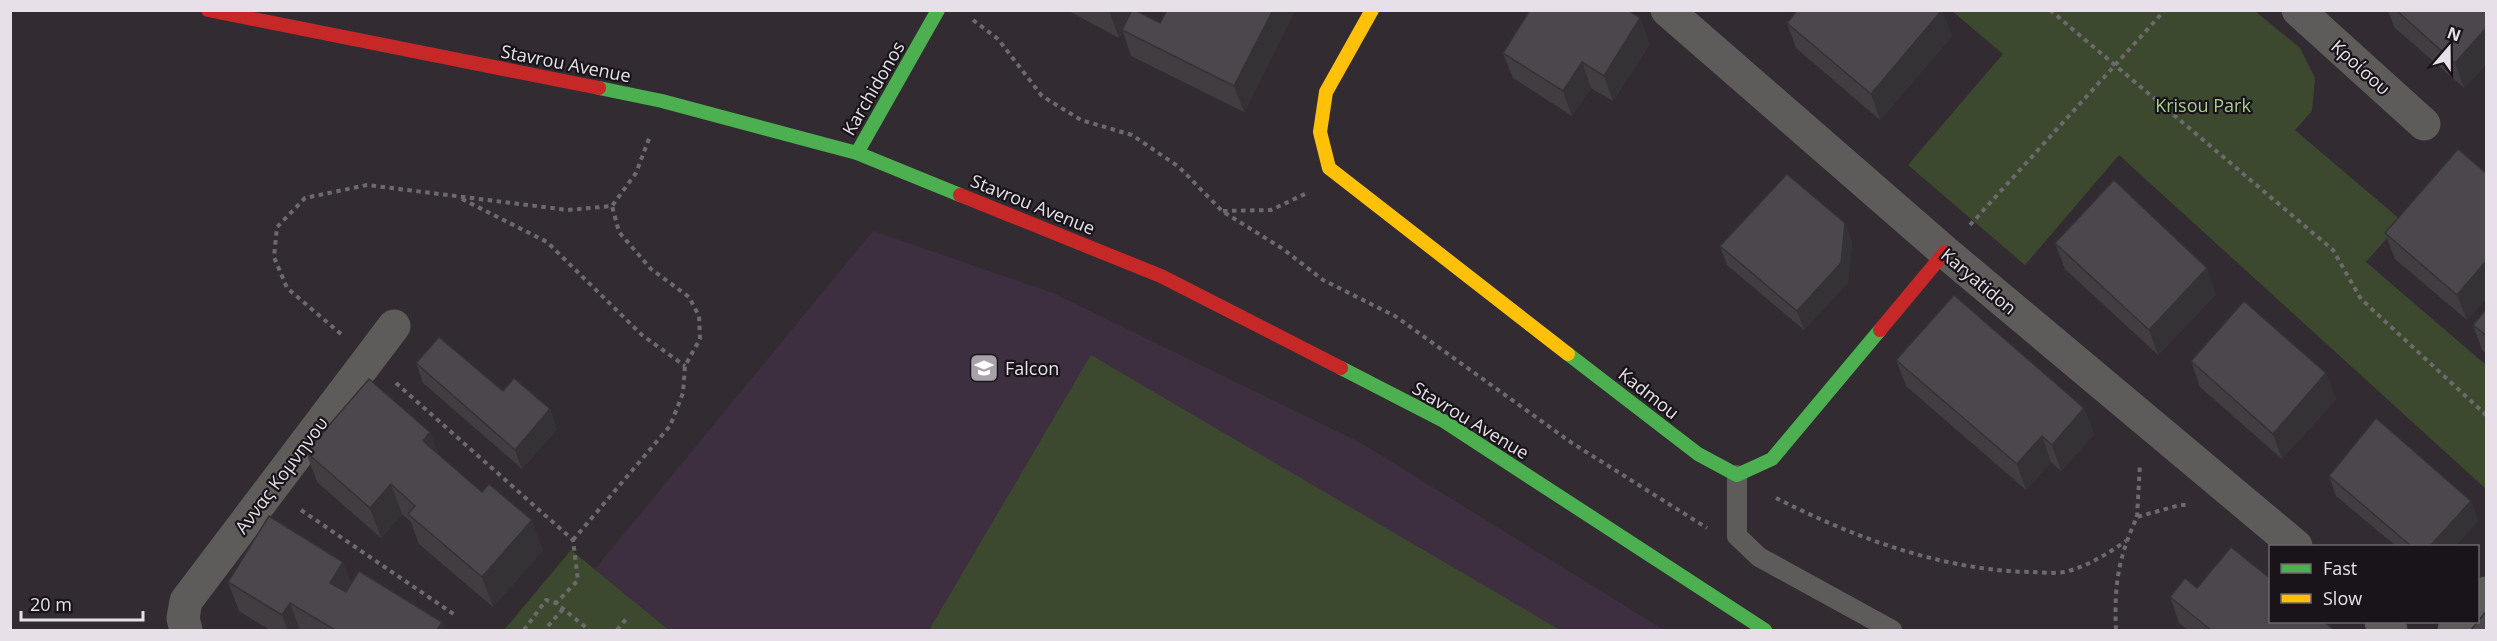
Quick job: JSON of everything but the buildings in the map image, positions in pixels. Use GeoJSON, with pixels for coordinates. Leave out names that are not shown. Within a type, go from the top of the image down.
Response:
{"type":"FeatureCollection","features":[{"type":"Feature","properties":{"kind":"main road","name":"Stavrou Avenue"},"geometry":{"type":"LineString","coordinates":[[208,10],[662,101],[857,153],[1161,276],[1442,420],[1765,630]]}},
{"type":"Feature","properties":{"kind":"main road","name":"Karchidonos"},"geometry":{"type":"LineString","coordinates":[[857,153],[938,10]]}},
{"type":"Feature","properties":{"kind":"main road"},"geometry":{"type":"LineString","coordinates":[[1329,168],[1320,132],[1326,92],[1372,10]]}},
{"type":"Feature","properties":{"kind":"main road","name":"Kadmou"},"geometry":{"type":"LineString","coordinates":[[1329,168],[1698,454],[1737,475]]}},
{"type":"Feature","properties":{"kind":"main road"},"geometry":{"type":"LineString","coordinates":[[1737,475],[1772,459],[1945,252]]}},
{"type":"Feature","properties":{"kind":"street","name":"Karyatidon"},"geometry":{"type":"LineString","coordinates":[[1667,10],[1945,252],[2295,545]]}},
{"type":"Feature","properties":{"kind":"street","name":"Κροίσου"},"geometry":{"type":"LineString","coordinates":[[2298,10],[2424,124]]}},
{"type":"Feature","properties":{"kind":"street","name":"Αννας Κομνηνου"},"geometry":{"type":"LineString","coordinates":[[186,630],[183,618],[186,602],[394,326]]}},
{"type":"Feature","properties":{"kind":"lane"},"geometry":{"type":"LineString","coordinates":[[1737,475],[1737,536],[1759,557],[1892,630]]}},
{"type":"Feature","properties":{"kind":"path"},"geometry":{"type":"LineString","coordinates":[[2050,10],[2333,250],[2361,299],[2487,415]]}},
{"type":"Feature","properties":{"kind":"path"},"geometry":{"type":"LineString","coordinates":[[1945,252],[2165,10]]}},
{"type":"Feature","properties":{"kind":"path"},"geometry":{"type":"LineString","coordinates":[[970,18],[998,39],[1042,96],[1081,120],[1132,135],[1179,166],[1222,211],[1283,249],[1323,280],[1395,316],[1572,443],[1697,523],[1706,528],[1737,536]]}},
{"type":"Feature","properties":{"kind":"path"},"geometry":{"type":"LineString","coordinates":[[556,603],[578,580],[573,540],[287,288],[274,257],[277,227],[305,198],[367,185],[568,210],[612,206],[636,173],[662,101]]}},
{"type":"Feature","properties":{"kind":"path"},"geometry":{"type":"LineString","coordinates":[[1222,211],[1271,210],[1301,198],[1329,168]]}},
{"type":"Feature","properties":{"kind":"path"},"geometry":{"type":"LineString","coordinates":[[458,197],[547,242],[642,335],[685,366]]}},
{"type":"Feature","properties":{"kind":"path"},"geometry":{"type":"LineString","coordinates":[[573,540],[670,426],[683,393],[685,366],[700,339],[699,316],[689,297],[651,268],[619,232],[612,206]]}},
{"type":"Feature","properties":{"kind":"path"},"geometry":{"type":"LineString","coordinates":[[1737,475],[1790,505],[1872,541],[1939,559],[2008,571],[2064,572],[2100,559],[2126,541]]}},
{"type":"Feature","properties":{"kind":"path"},"geometry":{"type":"LineString","coordinates":[[271,489],[455,615]]}},
{"type":"Feature","properties":{"kind":"path"},"geometry":{"type":"LineString","coordinates":[[2116,630],[2114,590],[2126,541],[2137,517],[2180,505],[2191,506]]}},
{"type":"Feature","properties":{"kind":"path"},"geometry":{"type":"LineString","coordinates":[[524,630],[546,600],[556,603],[589,630]]}},
{"type":"Feature","properties":{"kind":"path"},"geometry":{"type":"LineString","coordinates":[[548,626],[562,609]]}},
{"type":"Feature","properties":{"kind":"path"},"geometry":{"type":"LineString","coordinates":[[617,630],[627,618]]}},
{"type":"Feature","properties":{"kind":"shaded area","name":"Falcon"},"geometry":{"type":"Polygon","coordinates":[[[873,231],[1053,293],[1361,443],[1664,630],[669,630],[595,569],[873,231]]]}},
{"type":"Feature","properties":{"kind":"green space","name":"Krisou Park"},"geometry":{"type":"Polygon","coordinates":[[[1952,11],[2255,11],[2300,48],[2315,78],[2312,111],[2295,130],[2402,221],[2366,262],[2486,365],[2486,489],[2119,155],[2025,265],[1908,165],[2003,54],[1952,11]]]}},
{"type":"Feature","properties":{"kind":"green space"},"geometry":{"type":"Polygon","coordinates":[[[1091,355],[1560,630],[929,630],[1091,355]]]}},
{"type":"Feature","properties":{"kind":"green space"},"geometry":{"type":"Polygon","coordinates":[[[571,550],[669,630],[504,630],[571,550]]]}},
{"type":"Feature","properties":{"kind":"traffic: fast"},"geometry":{"type":"LineString","coordinates":[[857,153],[938,10]]}},
{"type":"Feature","properties":{"kind":"traffic: fast"},"geometry":{"type":"LineString","coordinates":[[599,88],[662,101],[857,153],[960,195]]}},
{"type":"Feature","properties":{"kind":"traffic: fast"},"geometry":{"type":"LineString","coordinates":[[1568,354],[1698,454],[1737,475],[1772,459],[1880,330]]}},
{"type":"Feature","properties":{"kind":"traffic: fast"},"geometry":{"type":"LineString","coordinates":[[1341,368],[1442,420],[1765,630]]}},
{"type":"Feature","properties":{"kind":"traffic: slow"},"geometry":{"type":"LineString","coordinates":[[1372,10],[1326,92],[1320,132],[1329,168],[1568,354]]}},
{"type":"Feature","properties":{"kind":"traffic: jam"},"geometry":{"type":"LineString","coordinates":[[208,10],[599,88]]}},
{"type":"Feature","properties":{"kind":"traffic: jam"},"geometry":{"type":"LineString","coordinates":[[960,195],[1161,276],[1341,368]]}},
{"type":"Feature","properties":{"kind":"traffic: jam"},"geometry":{"type":"LineString","coordinates":[[1880,330],[1945,252]]}},
{"type":"Feature","properties":{"kind":"place","name":"Falcon"},"geometry":{"type":"Point","coordinates":[984,368]}}]}
